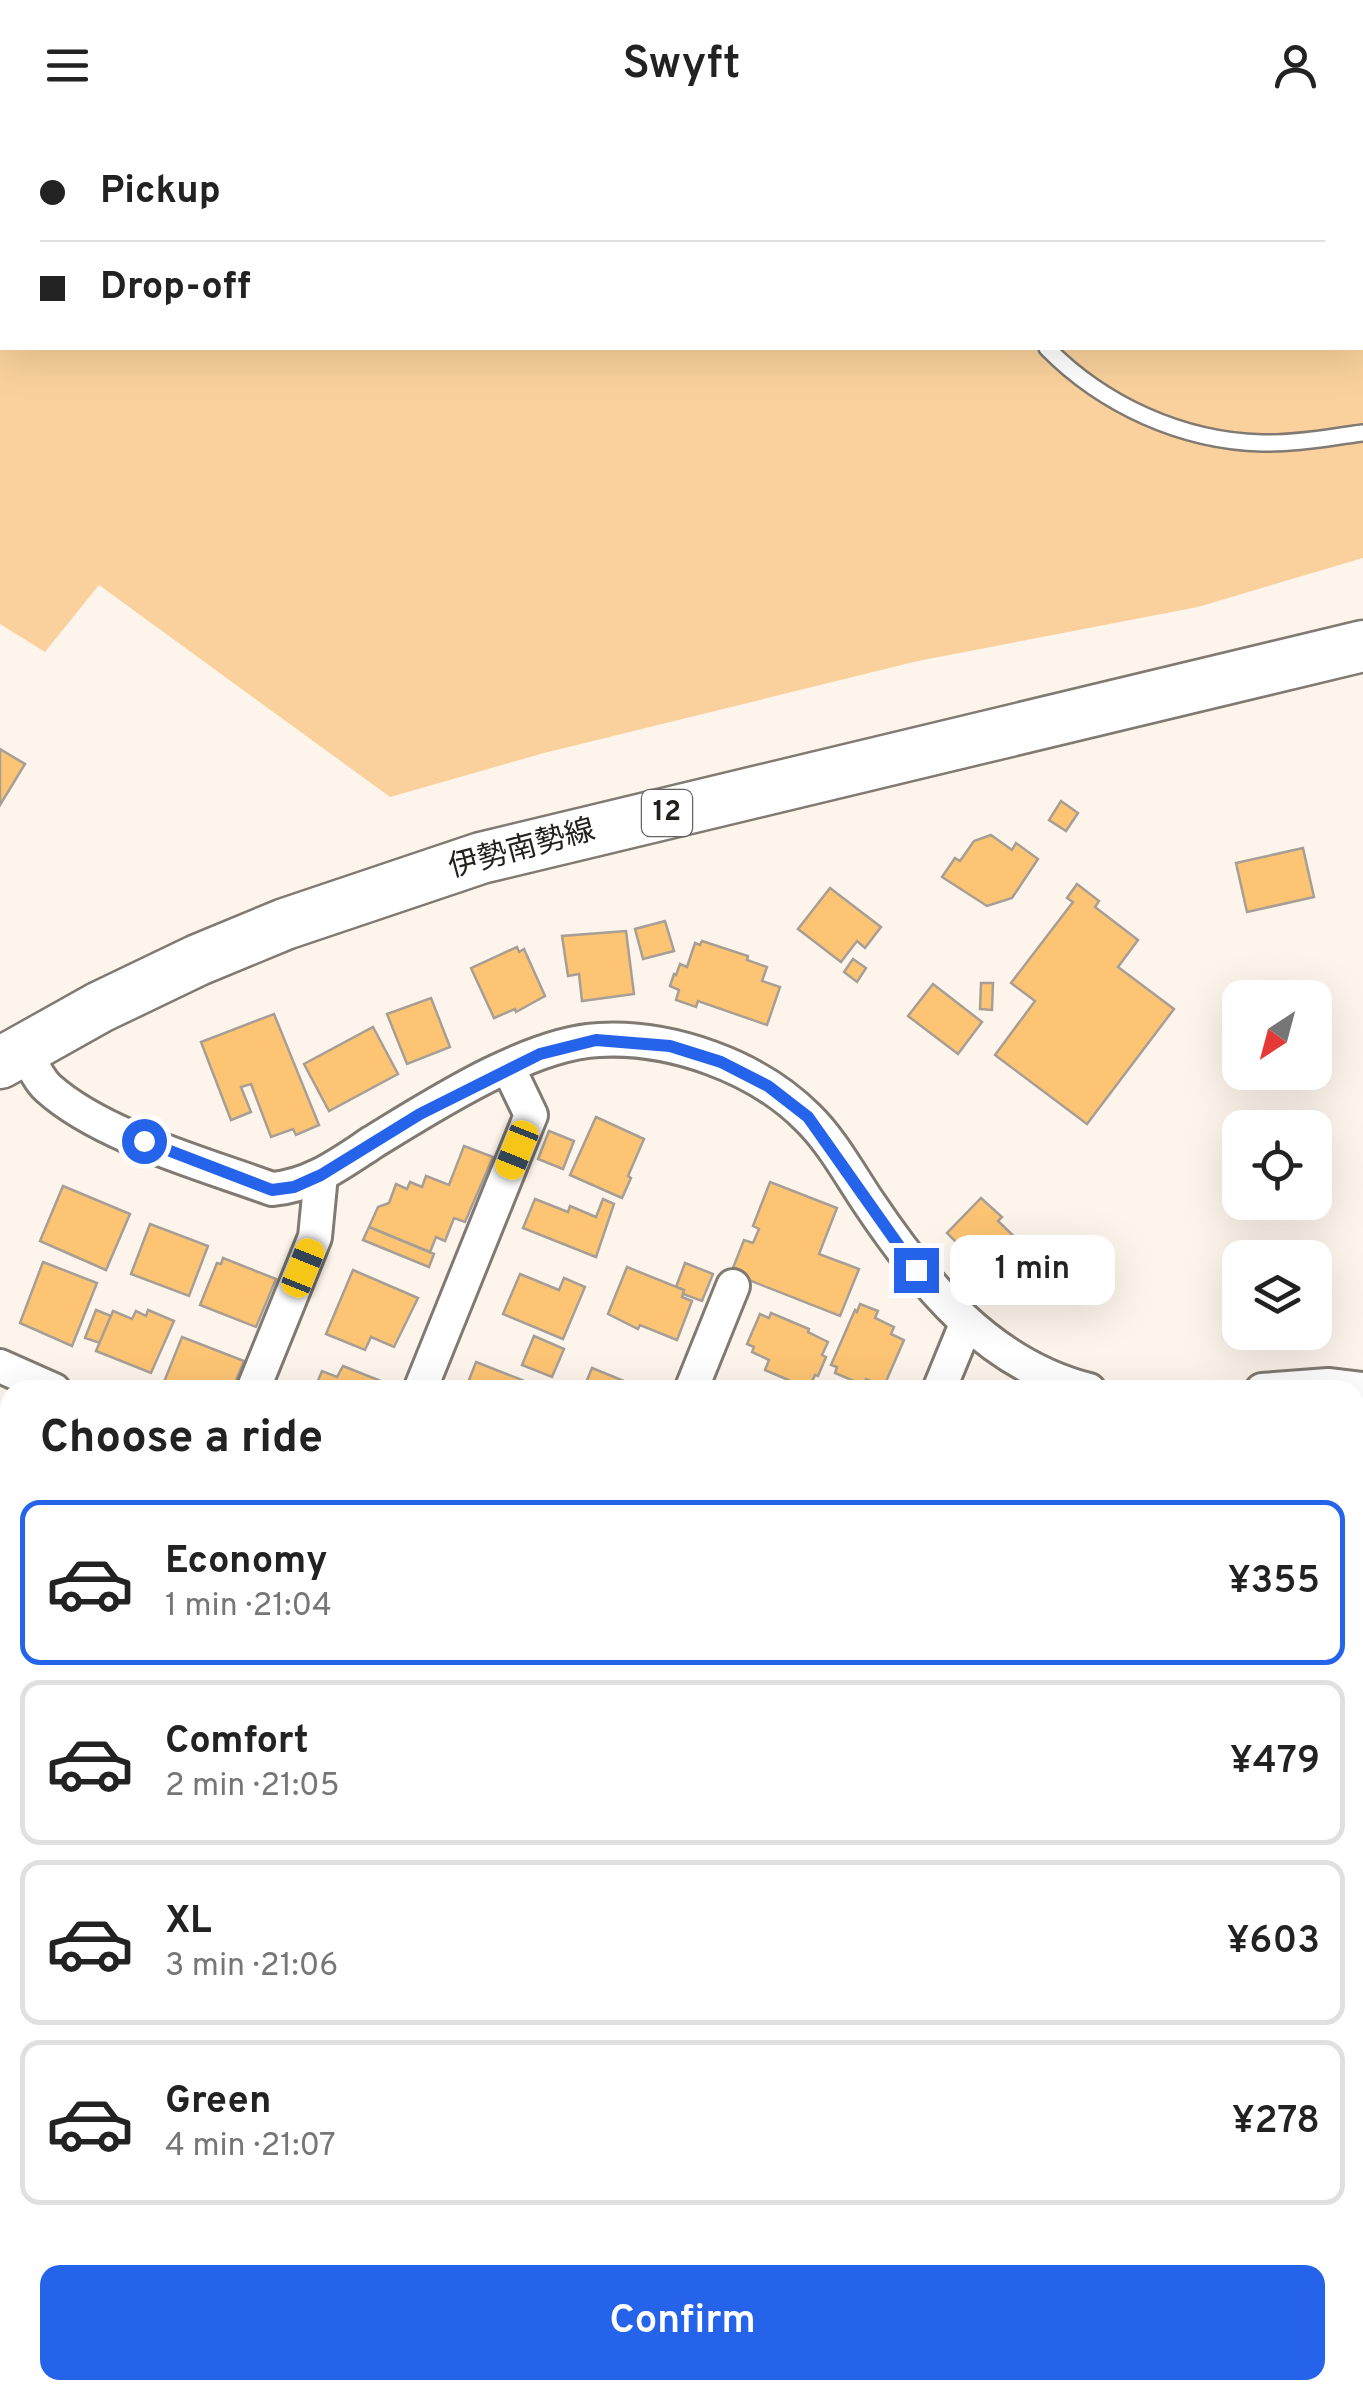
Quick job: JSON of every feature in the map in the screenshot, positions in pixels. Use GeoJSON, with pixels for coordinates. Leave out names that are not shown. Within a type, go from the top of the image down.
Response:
{"type":"FeatureCollection","features":[{"type":"Feature","properties":{"kind":"main road","name":"伊勢南勢線"},"geometry":{"type":"LineString","coordinates":[[12,1056],[100,1007],[284,924],[481,858],[1363,646]]}},
{"type":"Feature","properties":{"kind":"street"},"geometry":{"type":"LineString","coordinates":[[12,1056],[77,1110],[112,1128],[272,1190],[294,1187],[321,1175],[420,1114],[540,1054],[596,1040],[670,1046],[721,1062],[768,1086],[808,1117],[898,1246],[966,1324],[1004,1351],[1061,1380]]}},
{"type":"Feature","properties":{"kind":"street"},"geometry":{"type":"LineString","coordinates":[[424,1380],[531,1115],[508,1068]]}},
{"type":"Feature","properties":{"kind":"street"},"geometry":{"type":"LineString","coordinates":[[258,1380],[316,1237],[321,1175]]}},
{"type":"Feature","properties":{"kind":"street"},"geometry":{"type":"LineString","coordinates":[[696,1380],[733,1286]]}},
{"type":"Feature","properties":{"kind":"street"},"geometry":{"type":"LineString","coordinates":[[943,1380],[966,1324]]}},
{"type":"Feature","properties":{"kind":"street"},"geometry":{"type":"LineString","coordinates":[[0,1366],[32,1380]]}},
{"type":"Feature","properties":{"kind":"lane"},"geometry":{"type":"LineString","coordinates":[[1049,350],[1083,380],[1115,401],[1186,431],[1263,444],[1363,433]]}},
{"type":"Feature","properties":{"kind":"shaded area"},"geometry":{"type":"Polygon","coordinates":[[[0,350],[1363,350],[1363,558],[1198,607],[918,661],[544,753],[390,797],[99,585],[45,652],[0,624],[0,350]]]}},
{"type":"Feature","properties":{"kind":"building"},"geometry":{"type":"Polygon","coordinates":[[[0,749],[25,764],[0,805],[0,749]]]}},
{"type":"Feature","properties":{"kind":"building"},"geometry":{"type":"Polygon","coordinates":[[[1061,801],[1078,813],[1066,831],[1049,820],[1061,801]]]}},
{"type":"Feature","properties":{"kind":"building"},"geometry":{"type":"Polygon","coordinates":[[[991,835],[1012,850],[1016,843],[1038,859],[1012,898],[987,906],[942,877],[974,841],[991,835]]]}},
{"type":"Feature","properties":{"kind":"building"},"geometry":{"type":"Polygon","coordinates":[[[1303,848],[1314,897],[1247,912],[1236,863],[1303,848]]]}},
{"type":"Feature","properties":{"kind":"building"},"geometry":{"type":"Polygon","coordinates":[[[1077,884],[1099,901],[1095,907],[1138,940],[1118,967],[1174,1009],[1087,1124],[995,1055],[1035,1001],[1011,983],[1073,902],[1067,898],[1077,884]]]}},
{"type":"Feature","properties":{"kind":"building"},"geometry":{"type":"Polygon","coordinates":[[[830,888],[881,927],[865,948],[857,941],[841,962],[798,929],[830,888]]]}},
{"type":"Feature","properties":{"kind":"building"},"geometry":{"type":"Polygon","coordinates":[[[665,921],[674,951],[643,959],[635,929],[665,921]]]}},
{"type":"Feature","properties":{"kind":"building"},"geometry":{"type":"Polygon","coordinates":[[[626,931],[634,994],[582,1001],[579,974],[568,976],[562,936],[626,931]]]}},
{"type":"Feature","properties":{"kind":"building"},"geometry":{"type":"Polygon","coordinates":[[[702,941],[748,956],[747,960],[767,967],[762,981],[780,987],[767,1025],[698,1001],[696,1007],[676,1000],[679,990],[670,986],[674,974],[680,964],[687,967],[695,943],[700,945],[702,941]]]}},
{"type":"Feature","properties":{"kind":"building"},"geometry":{"type":"Polygon","coordinates":[[[517,947],[519,952],[524,949],[545,996],[516,1012],[515,1009],[494,1018],[471,968],[517,947]]]}},
{"type":"Feature","properties":{"kind":"building"},"geometry":{"type":"Polygon","coordinates":[[[853,959],[866,968],[857,982],[844,972],[853,959]]]}},
{"type":"Feature","properties":{"kind":"building"},"geometry":{"type":"Polygon","coordinates":[[[981,983],[993,983],[992,1010],[980,1009],[981,983]]]}},
{"type":"Feature","properties":{"kind":"building"},"geometry":{"type":"Polygon","coordinates":[[[933,984],[982,1022],[958,1054],[908,1016],[933,984]]]}},
{"type":"Feature","properties":{"kind":"building"},"geometry":{"type":"Polygon","coordinates":[[[431,998],[450,1047],[407,1064],[387,1014],[431,998]]]}},
{"type":"Feature","properties":{"kind":"building"},"geometry":{"type":"Polygon","coordinates":[[[274,1014],[319,1125],[296,1135],[293,1129],[271,1137],[251,1084],[241,1087],[251,1112],[231,1120],[201,1042],[274,1014]]]}},
{"type":"Feature","properties":{"kind":"building"},"geometry":{"type":"Polygon","coordinates":[[[373,1027],[398,1074],[329,1111],[304,1064],[373,1027]]]}},
{"type":"Feature","properties":{"kind":"building"},"geometry":{"type":"Polygon","coordinates":[[[596,1117],[644,1139],[622,1198],[570,1175],[596,1117]]]}},
{"type":"Feature","properties":{"kind":"building"},"geometry":{"type":"Polygon","coordinates":[[[549,1131],[574,1141],[563,1169],[538,1159],[549,1131]]]}},
{"type":"Feature","properties":{"kind":"building"},"geometry":{"type":"Polygon","coordinates":[[[464,1146],[493,1157],[465,1222],[454,1218],[445,1241],[436,1237],[430,1252],[369,1227],[378,1207],[389,1203],[396,1184],[407,1189],[410,1182],[422,1187],[426,1176],[449,1185],[464,1146]]]}},
{"type":"Feature","properties":{"kind":"building"},"geometry":{"type":"Polygon","coordinates":[[[770,1182],[837,1208],[819,1254],[859,1269],[840,1316],[731,1273],[744,1240],[753,1243],[759,1229],[753,1226],[770,1182]]]}},
{"type":"Feature","properties":{"kind":"building"},"geometry":{"type":"Polygon","coordinates":[[[63,1186],[130,1214],[106,1270],[40,1241],[63,1186]]]}},
{"type":"Feature","properties":{"kind":"building"},"geometry":{"type":"Polygon","coordinates":[[[981,1198],[1029,1251],[1000,1286],[947,1233],[981,1198]]]}},
{"type":"Feature","properties":{"kind":"building"},"geometry":{"type":"Polygon","coordinates":[[[535,1199],[568,1212],[570,1206],[596,1217],[603,1199],[614,1204],[596,1257],[523,1228],[535,1199]]]}},
{"type":"Feature","properties":{"kind":"building"},"geometry":{"type":"Polygon","coordinates":[[[150,1224],[208,1246],[189,1296],[131,1274],[150,1224]]]}},
{"type":"Feature","properties":{"kind":"building"},"geometry":{"type":"Polygon","coordinates":[[[369,1227],[434,1254],[429,1267],[363,1240],[369,1227]]]}},
{"type":"Feature","properties":{"kind":"building"},"geometry":{"type":"Polygon","coordinates":[[[223,1258],[276,1279],[256,1327],[200,1305],[217,1263],[221,1264],[223,1258]]]}},
{"type":"Feature","properties":{"kind":"building"},"geometry":{"type":"Polygon","coordinates":[[[43,1262],[97,1283],[72,1346],[20,1323],[43,1262]]]}},
{"type":"Feature","properties":{"kind":"building"},"geometry":{"type":"Polygon","coordinates":[[[685,1263],[713,1274],[702,1301],[676,1287],[685,1263]]]}},
{"type":"Feature","properties":{"kind":"building"},"geometry":{"type":"Polygon","coordinates":[[[627,1267],[684,1290],[682,1297],[692,1301],[677,1340],[640,1325],[638,1329],[608,1314],[627,1267]]]}},
{"type":"Feature","properties":{"kind":"building"},"geometry":{"type":"Polygon","coordinates":[[[353,1270],[418,1298],[394,1347],[371,1337],[365,1350],[326,1334],[353,1270]]]}},
{"type":"Feature","properties":{"kind":"building"},"geometry":{"type":"Polygon","coordinates":[[[520,1274],[559,1290],[564,1278],[585,1287],[563,1339],[503,1314],[520,1274]]]}},
{"type":"Feature","properties":{"kind":"building"},"geometry":{"type":"Polygon","coordinates":[[[860,1304],[878,1311],[875,1318],[894,1327],[891,1334],[904,1340],[887,1380],[851,1380],[835,1373],[837,1367],[831,1365],[860,1304]]]}},
{"type":"Feature","properties":{"kind":"building"},"geometry":{"type":"Polygon","coordinates":[[[96,1310],[111,1316],[100,1343],[85,1338],[96,1310]]]}},
{"type":"Feature","properties":{"kind":"building"},"geometry":{"type":"Polygon","coordinates":[[[148,1310],[174,1321],[151,1373],[96,1351],[113,1311],[132,1319],[136,1311],[146,1316],[148,1310]]]}},
{"type":"Feature","properties":{"kind":"building"},"geometry":{"type":"Polygon","coordinates":[[[771,1313],[828,1342],[818,1376],[813,1380],[788,1380],[765,1370],[769,1360],[752,1352],[754,1347],[747,1344],[760,1314],[769,1318],[771,1313]]]}},
{"type":"Feature","properties":{"kind":"building"},"geometry":{"type":"Polygon","coordinates":[[[534,1336],[564,1349],[552,1377],[522,1365],[534,1336]]]}},
{"type":"Feature","properties":{"kind":"building"},"geometry":{"type":"Polygon","coordinates":[[[182,1337],[244,1361],[236,1380],[165,1380],[182,1337]]]}},
{"type":"Feature","properties":{"kind":"building"},"geometry":{"type":"Polygon","coordinates":[[[476,1362],[522,1380],[469,1380],[476,1362]]]}},
{"type":"Feature","properties":{"kind":"building"},"geometry":{"type":"Polygon","coordinates":[[[343,1366],[378,1380],[318,1380],[322,1371],[337,1377],[343,1366]]]}},
{"type":"Feature","properties":{"kind":"building"},"geometry":{"type":"Polygon","coordinates":[[[592,1368],[622,1380],[587,1380],[592,1368]]]}},
{"type":"Feature","properties":{"kind":"route"},"geometry":{"type":"LineString","coordinates":[[144,1141],[272,1190],[294,1187],[321,1175],[420,1114],[540,1054],[596,1040],[670,1046],[721,1062],[768,1086],[808,1117],[916,1270]]}}]}
